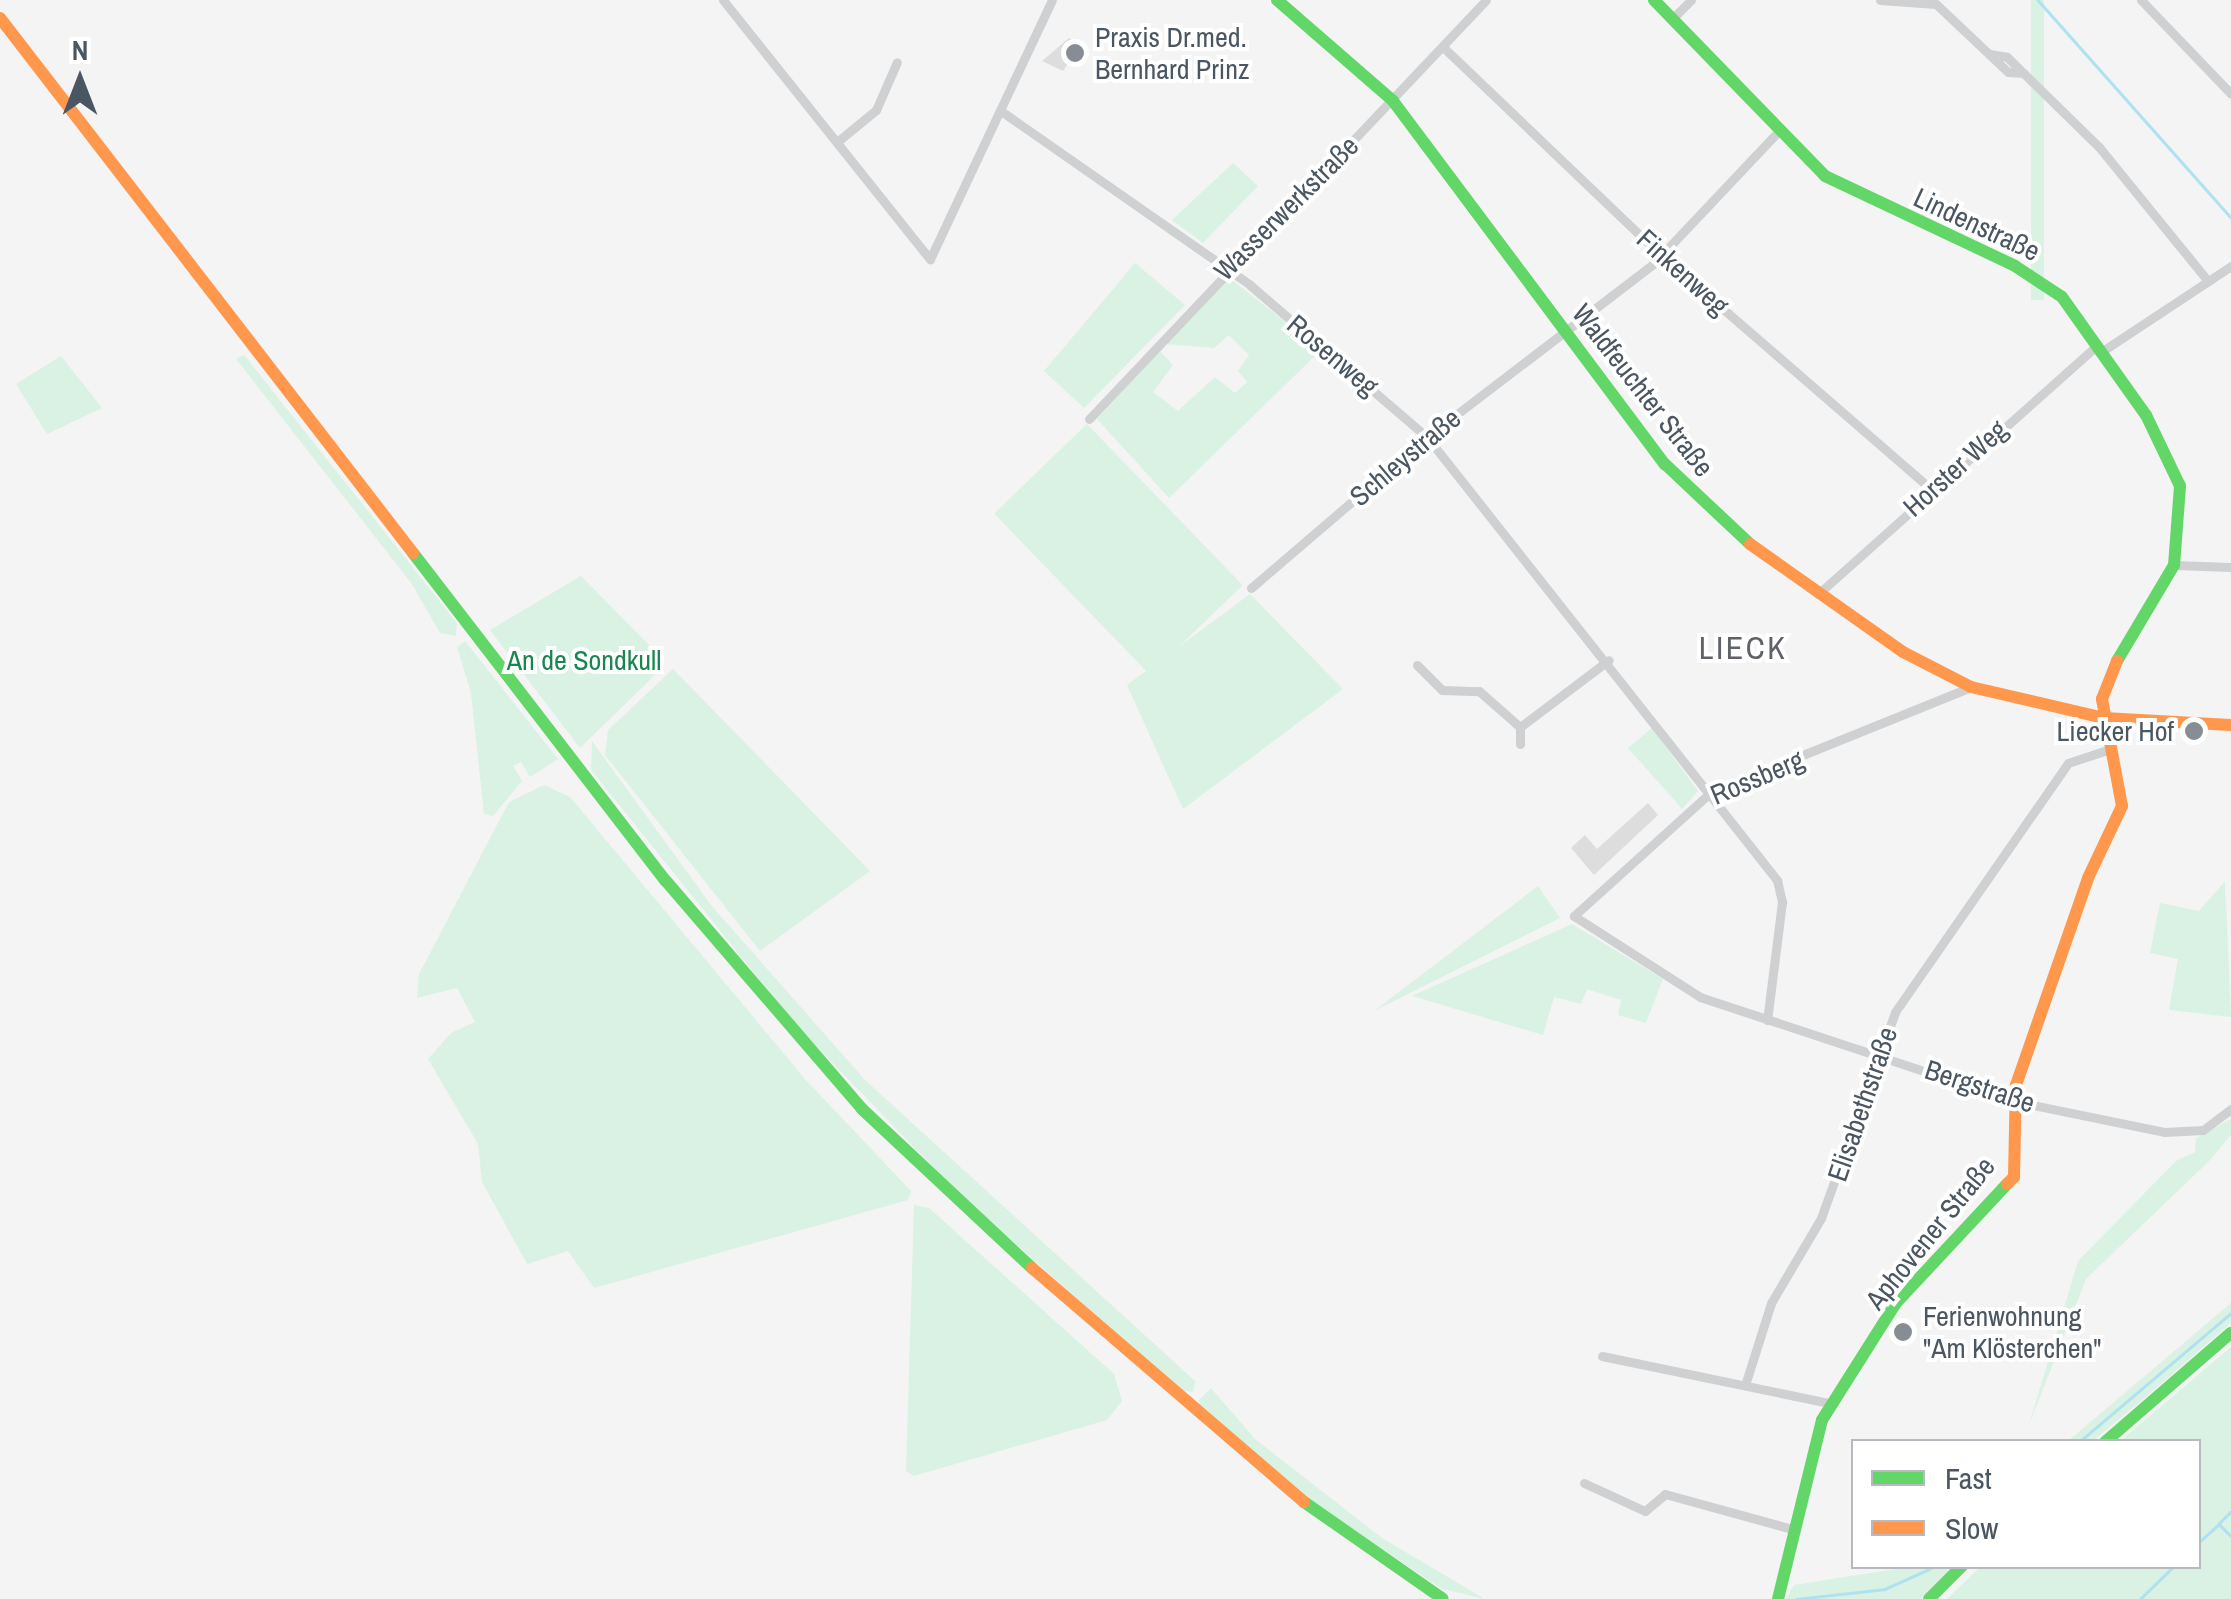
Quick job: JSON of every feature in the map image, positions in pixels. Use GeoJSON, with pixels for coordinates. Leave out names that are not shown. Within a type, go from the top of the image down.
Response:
{"type":"FeatureCollection","features":[{"type":"Feature","properties":{"kind":"street"},"geometry":{"type":"LineString","coordinates":[[723,0],[930,259],[1052,0]]}},
{"type":"Feature","properties":{"kind":"street","name":"Waldfeuchter Straße"},"geometry":{"type":"LineString","coordinates":[[1277,0],[1393,100],[1563,331],[1694,496],[1818,594],[1971,687],[2104,718],[2231,725]]}},
{"type":"Feature","properties":{"kind":"street","name":"Wasserwerkstraße"},"geometry":{"type":"LineString","coordinates":[[1089,419],[1227,267],[1486,0]]}},
{"type":"Feature","properties":{"kind":"street","name":"Lindenstraße"},"geometry":{"type":"LineString","coordinates":[[1654,0],[1776,134],[1854,193],[2038,278],[2099,349],[2175,467],[2181,499],[2174,566],[2109,674],[2104,718]]}},
{"type":"Feature","properties":{"kind":"street"},"geometry":{"type":"LineString","coordinates":[[1672,19],[1691,0]]}},
{"type":"Feature","properties":{"kind":"street"},"geometry":{"type":"LineString","coordinates":[[1880,0],[1936,4],[2008,72],[2024,73],[2099,147],[2208,281]]}},
{"type":"Feature","properties":{"kind":"street"},"geometry":{"type":"LineString","coordinates":[[2141,0],[2231,94]]}},
{"type":"Feature","properties":{"kind":"street"},"geometry":{"type":"LineString","coordinates":[[0,18],[655,867],[862,1109],[1097,1331],[1320,1516],[1444,1599]]}},
{"type":"Feature","properties":{"kind":"street","name":"Finkenweg"},"geometry":{"type":"LineString","coordinates":[[1443,47],[1662,256],[1931,489]]}},
{"type":"Feature","properties":{"kind":"street"},"geometry":{"type":"LineString","coordinates":[[837,142],[876,110],[897,62]]}},
{"type":"Feature","properties":{"kind":"street","name":"Rosenweg"},"geometry":{"type":"LineString","coordinates":[[1001,111],[1227,267],[1427,437],[1609,660],[1711,792],[1782,896],[1767,1020]]}},
{"type":"Feature","properties":{"kind":"street","name":"Schleystraße"},"geometry":{"type":"LineString","coordinates":[[1252,588],[1427,437],[1662,256],[1776,134]]}},
{"type":"Feature","properties":{"kind":"street","name":"Horster Weg"},"geometry":{"type":"LineString","coordinates":[[1818,594],[1931,489],[2099,349],[2231,266]]}},
{"type":"Feature","properties":{"kind":"street"},"geometry":{"type":"LineString","coordinates":[[2174,566],[2231,567]]}},
{"type":"Feature","properties":{"kind":"street"},"geometry":{"type":"LineString","coordinates":[[1520,728],[1609,660]]}},
{"type":"Feature","properties":{"kind":"street"},"geometry":{"type":"LineString","coordinates":[[1417,666],[1442,690],[1479,691],[1520,728],[1520,744]]}},
{"type":"Feature","properties":{"kind":"street","name":"Rossberg"},"geometry":{"type":"LineString","coordinates":[[1574,916],[1711,792],[1971,687]]}},
{"type":"Feature","properties":{"kind":"street","name":"Aphovener Straße"},"geometry":{"type":"LineString","coordinates":[[1778,1599],[1792,1529],[1833,1404],[1896,1303],[2014,1176],[2016,1084],[2061,950],[2122,806],[2104,718]]}},
{"type":"Feature","properties":{"kind":"street","name":"Elisabethstraße"},"geometry":{"type":"LineString","coordinates":[[1746,1382],[1774,1298],[1817,1228],[1895,1012],[2068,763],[2110,749]]}},
{"type":"Feature","properties":{"kind":"street","name":"Bergstraße"},"geometry":{"type":"LineString","coordinates":[[1574,916],[1700,997],[1878,1051],[2018,1102],[2164,1132],[2203,1130],[2231,1108]]}},
{"type":"Feature","properties":{"kind":"street"},"geometry":{"type":"LineString","coordinates":[[2108,1439],[2231,1333]]}},
{"type":"Feature","properties":{"kind":"street"},"geometry":{"type":"LineString","coordinates":[[1602,1356],[1746,1382],[1833,1404]]}},
{"type":"Feature","properties":{"kind":"street"},"geometry":{"type":"LineString","coordinates":[[1584,1483],[1645,1511],[1665,1494],[1792,1529]]}},
{"type":"Feature","properties":{"kind":"street"},"geometry":{"type":"LineString","coordinates":[[1929,1599],[1959,1569]]}},
{"type":"Feature","properties":{"kind":"green space"},"geometry":{"type":"Polygon","coordinates":[[[2031,0],[2044,0],[2044,300],[2031,300],[2031,0]]]}},
{"type":"Feature","properties":{"kind":"green space"},"geometry":{"type":"Polygon","coordinates":[[[1233,163],[1258,186],[1203,243],[1172,220],[1233,163]]]}},
{"type":"Feature","properties":{"kind":"green space"},"geometry":{"type":"Polygon","coordinates":[[[1135,263],[1185,305],[1084,408],[1044,371],[1135,263]]]}},
{"type":"Feature","properties":{"kind":"green space"},"geometry":{"type":"Polygon","coordinates":[[[1227,276],[1321,350],[1169,498],[1097,419],[1160,351],[1173,365],[1153,392],[1178,411],[1215,377],[1235,393],[1247,382],[1238,371],[1249,355],[1229,335],[1214,348],[1164,344],[1227,276]]]}},
{"type":"Feature","properties":{"kind":"green space"},"geometry":{"type":"Polygon","coordinates":[[[244,355],[457,623],[456,636],[440,633],[412,584],[236,359],[244,355]]]}},
{"type":"Feature","properties":{"kind":"green space"},"geometry":{"type":"Polygon","coordinates":[[[61,356],[102,408],[47,434],[16,384],[61,356]]]}},
{"type":"Feature","properties":{"kind":"green space"},"geometry":{"type":"Polygon","coordinates":[[[1087,424],[1243,585],[1150,675],[994,514],[1087,424]]]}},
{"type":"Feature","properties":{"kind":"green space","name":"An de Sondkull"},"geometry":{"type":"Polygon","coordinates":[[[581,576],[659,655],[658,672],[580,748],[490,630],[581,576]]]}},
{"type":"Feature","properties":{"kind":"green space"},"geometry":{"type":"Polygon","coordinates":[[[1250,594],[1343,689],[1183,809],[1127,685],[1250,594]]]}},
{"type":"Feature","properties":{"kind":"green space"},"geometry":{"type":"Polygon","coordinates":[[[465,641],[558,759],[530,777],[521,762],[513,766],[522,781],[493,816],[484,814],[471,693],[457,647],[465,641]]]}},
{"type":"Feature","properties":{"kind":"green space"},"geometry":{"type":"Polygon","coordinates":[[[673,669],[870,871],[760,951],[605,755],[608,730],[673,669]]]}},
{"type":"Feature","properties":{"kind":"green space"},"geometry":{"type":"Polygon","coordinates":[[[1652,728],[1698,791],[1682,809],[1628,748],[1652,728]]]}},
{"type":"Feature","properties":{"kind":"green space"},"geometry":{"type":"Polygon","coordinates":[[[592,741],[711,905],[865,1080],[1195,1381],[1193,1392],[1180,1390],[958,1193],[796,1025],[591,770],[592,741]]]}},
{"type":"Feature","properties":{"kind":"green space"},"geometry":{"type":"Polygon","coordinates":[[[544,785],[570,797],[805,1079],[911,1191],[908,1200],[594,1288],[568,1251],[527,1264],[482,1182],[478,1144],[428,1059],[451,1033],[475,1022],[457,988],[417,998],[419,974],[509,802],[544,785]]]}},
{"type":"Feature","properties":{"kind":"green space"},"geometry":{"type":"Polygon","coordinates":[[[2225,881],[2231,1017],[2169,1010],[2178,959],[2150,953],[2160,903],[2199,911],[2225,881]]]}},
{"type":"Feature","properties":{"kind":"green space"},"geometry":{"type":"Polygon","coordinates":[[[1538,886],[1560,918],[1374,1011],[1538,886]]]}},
{"type":"Feature","properties":{"kind":"green space"},"geometry":{"type":"Polygon","coordinates":[[[1572,924],[1663,979],[1646,1023],[1618,1015],[1621,1000],[1587,989],[1581,1004],[1554,997],[1543,1035],[1412,996],[1572,924]]]}},
{"type":"Feature","properties":{"kind":"green space"},"geometry":{"type":"Polygon","coordinates":[[[2231,1119],[2231,1135],[2209,1161],[2086,1279],[2029,1425],[2078,1261],[2176,1161],[2195,1152],[2196,1138],[2231,1119]]]}},
{"type":"Feature","properties":{"kind":"green space"},"geometry":{"type":"Polygon","coordinates":[[[914,1205],[929,1208],[1114,1374],[1122,1401],[1107,1420],[914,1476],[906,1471],[914,1205]]]}},
{"type":"Feature","properties":{"kind":"green space"},"geometry":{"type":"Polygon","coordinates":[[[2231,1303],[2231,1323],[2147,1396],[2095,1439],[2070,1439],[2231,1303]]]}},
{"type":"Feature","properties":{"kind":"green space"},"geometry":{"type":"Polygon","coordinates":[[[2231,1347],[2231,1599],[1947,1599],[1978,1569],[2201,1569],[2201,1439],[2122,1439],[2231,1347]]]}},
{"type":"Feature","properties":{"kind":"green space"},"geometry":{"type":"Polygon","coordinates":[[[1211,1388],[1255,1439],[1382,1538],[1485,1599],[1442,1589],[1312,1502],[1201,1410],[1199,1400],[1211,1388]]]}},
{"type":"Feature","properties":{"kind":"green space"},"geometry":{"type":"Polygon","coordinates":[[[1895,1569],[1951,1569],[1921,1599],[1786,1599],[1794,1585],[1895,1569]]]}},
{"type":"Feature","properties":{"kind":"building","name":"Praxis Dr.med. Bernhard Prinz"},"geometry":{"type":"Polygon","coordinates":[[[1069,38],[1088,50],[1081,60],[1073,56],[1063,71],[1042,61],[1069,38]]]}},
{"type":"Feature","properties":{"kind":"building"},"geometry":{"type":"Polygon","coordinates":[[[1648,803],[1658,815],[1594,875],[1571,848],[1585,835],[1597,849],[1648,803]]]}},
{"type":"Feature","properties":{"kind":"waterway"},"geometry":{"type":"LineString","coordinates":[[2038,0],[2231,217]]}},
{"type":"Feature","properties":{"kind":"waterway"},"geometry":{"type":"LineString","coordinates":[[2083,1439],[2231,1313]]}},
{"type":"Feature","properties":{"kind":"waterway"},"geometry":{"type":"LineString","coordinates":[[2231,1512],[2219,1524],[2231,1536]]}},
{"type":"Feature","properties":{"kind":"waterway"},"geometry":{"type":"LineString","coordinates":[[2201,1540],[2218,1525]]}},
{"type":"Feature","properties":{"kind":"waterway"},"geometry":{"type":"LineString","coordinates":[[1796,1599],[1885,1589],[1929,1569]]}},
{"type":"Feature","properties":{"kind":"waterway"},"geometry":{"type":"LineString","coordinates":[[2140,1599],[2171,1569]]}},
{"type":"Feature","properties":{"kind":"traffic: fast"},"geometry":{"type":"LineString","coordinates":[[1277,0],[1393,101],[1665,464],[1750,544]]}},
{"type":"Feature","properties":{"kind":"traffic: fast"},"geometry":{"type":"LineString","coordinates":[[1654,0],[1825,176],[2015,266],[2062,297],[2146,415],[2180,486],[2174,565],[2117,661]]}},
{"type":"Feature","properties":{"kind":"traffic: fast"},"geometry":{"type":"LineString","coordinates":[[413,553],[666,881],[862,1109],[1032,1268]]}},
{"type":"Feature","properties":{"kind":"traffic: fast"},"geometry":{"type":"LineString","coordinates":[[1778,1599],[1822,1420],[1896,1303],[2007,1184]]}},
{"type":"Feature","properties":{"kind":"traffic: fast"},"geometry":{"type":"LineString","coordinates":[[2108,1439],[2231,1333]]}},
{"type":"Feature","properties":{"kind":"traffic: fast"},"geometry":{"type":"LineString","coordinates":[[1304,1502],[1443,1599]]}},
{"type":"Feature","properties":{"kind":"traffic: fast"},"geometry":{"type":"LineString","coordinates":[[1929,1599],[1959,1569]]}},
{"type":"Feature","properties":{"kind":"traffic: slow"},"geometry":{"type":"LineString","coordinates":[[0,18],[413,553]]}},
{"type":"Feature","properties":{"kind":"traffic: slow"},"geometry":{"type":"LineString","coordinates":[[1750,544],[1903,652],[1971,687],[2104,718],[2231,725]]}},
{"type":"Feature","properties":{"kind":"traffic: slow"},"geometry":{"type":"LineString","coordinates":[[2007,1184],[2014,1177],[2016,1085],[2088,878],[2122,806],[2102,699],[2117,661]]}},
{"type":"Feature","properties":{"kind":"traffic: slow"},"geometry":{"type":"LineString","coordinates":[[1032,1268],[1304,1502]]}},
{"type":"Feature","properties":{"kind":"place","name":"Praxis Dr.med. Bernhard Prinz"},"geometry":{"type":"Point","coordinates":[1075,53]}},
{"type":"Feature","properties":{"kind":"place","name":"Liecker Hof"},"geometry":{"type":"Point","coordinates":[2194,731]}},
{"type":"Feature","properties":{"kind":"place","name":"Ferienwohnung \"Am Klösterchen\""},"geometry":{"type":"Point","coordinates":[1903,1332]}},
{"type":"Feature","properties":{"kind":"district","name":"LIECK"},"geometry":{"type":"Point","coordinates":[1743,648]}}]}
